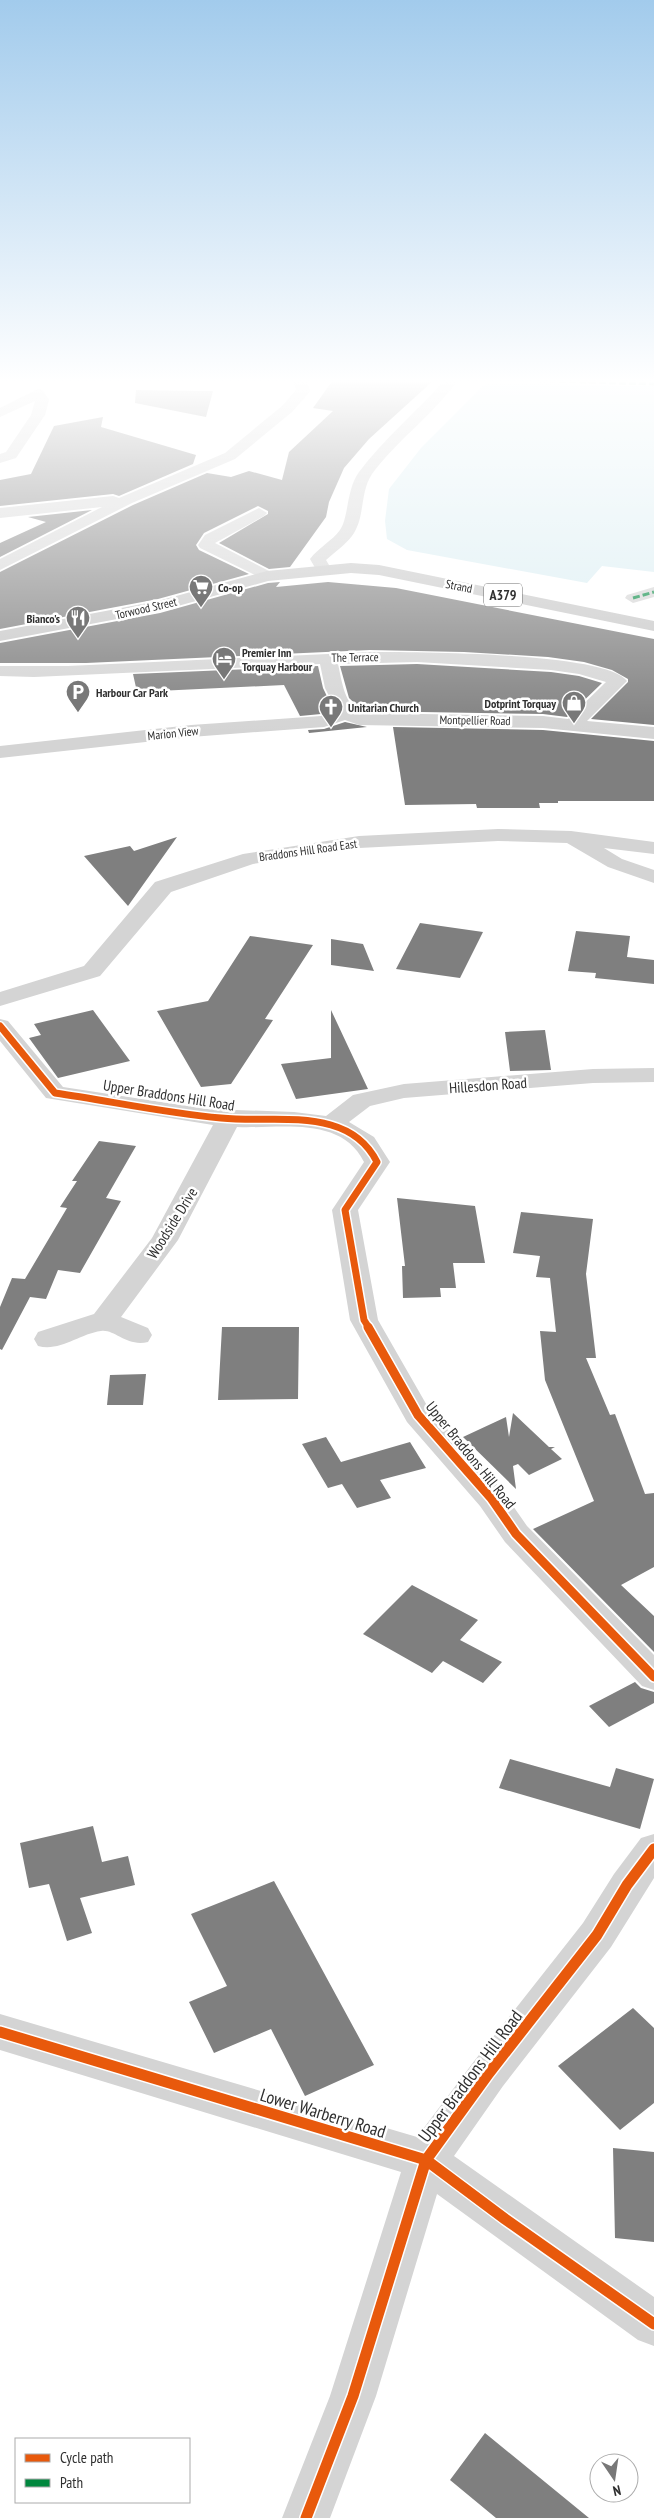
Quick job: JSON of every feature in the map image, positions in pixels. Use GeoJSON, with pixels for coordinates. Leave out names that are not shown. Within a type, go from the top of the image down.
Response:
{"type":"FeatureCollection","features":[{"type":"Feature","properties":{"kind":"main road","name":"Torwood Street"},"geometry":{"type":"LineString","coordinates":[[0,636],[160,606],[267,576],[351,568]]}},
{"type":"Feature","properties":{"kind":"main road","name":"Strand"},"geometry":{"type":"LineString","coordinates":[[351,568],[379,570],[654,626]]}},
{"type":"Feature","properties":{"kind":"street"},"geometry":{"type":"LineString","coordinates":[[1,563],[133,498]]}},
{"type":"Feature","properties":{"kind":"street"},"geometry":{"type":"LineString","coordinates":[[324,570],[318,559],[346,532],[351,523],[355,498]]}},
{"type":"Feature","properties":{"kind":"street"},"geometry":{"type":"LineString","coordinates":[[0,513],[127,500]]}},
{"type":"Feature","properties":{"kind":"street"},"geometry":{"type":"LineString","coordinates":[[259,513],[211,538],[206,544],[267,576]]}},
{"type":"Feature","properties":{"kind":"street"},"geometry":{"type":"LineString","coordinates":[[633,598],[654,592]]}},
{"type":"Feature","properties":{"kind":"street","name":"The Terrace"},"geometry":{"type":"LineString","coordinates":[[0,671],[108,670],[328,658],[447,656],[560,666],[606,675],[618,681],[574,724]]}},
{"type":"Feature","properties":{"kind":"street"},"geometry":{"type":"LineString","coordinates":[[328,658],[336,693],[346,713]]}},
{"type":"Feature","properties":{"kind":"street","name":"Montpellier Road"},"geometry":{"type":"LineString","coordinates":[[346,713],[359,719],[574,724],[654,734]]}},
{"type":"Feature","properties":{"kind":"street","name":"Marion View"},"geometry":{"type":"LineString","coordinates":[[0,752],[191,731],[324,721],[346,713]]}},
{"type":"Feature","properties":{"kind":"street","name":"Braddons Hill Road East"},"geometry":{"type":"LineString","coordinates":[[0,999],[92,971],[163,887],[250,858],[359,842],[498,835],[571,837],[616,863],[654,877]]}},
{"type":"Feature","properties":{"kind":"street"},"geometry":{"type":"LineString","coordinates":[[571,837],[654,848]]}},
{"type":"Feature","properties":{"kind":"street","name":"Upper Braddons Hill Road"},"geometry":{"type":"LineString","coordinates":[[0,1026],[55,1093],[229,1119],[303,1121],[331,1124],[356,1136],[371,1149],[377,1162],[345,1210],[350,1253],[364,1320],[418,1415],[491,1498],[516,1534],[654,1677]]}},
{"type":"Feature","properties":{"kind":"street","name":"Hillesdon Road"},"geometry":{"type":"LineString","coordinates":[[331,1124],[362,1100],[404,1091],[593,1076],[654,1075]]}},
{"type":"Feature","properties":{"kind":"street","name":"Woodside Drive"},"geometry":{"type":"LineString","coordinates":[[104,1320],[164,1240],[229,1119]]}},
{"type":"Feature","properties":{"kind":"street"},"geometry":{"type":"LineString","coordinates":[[48,1339],[104,1320],[138,1335]]}},
{"type":"Feature","properties":{"kind":"street","name":"Upper Braddons Hill Road"},"geometry":{"type":"LineString","coordinates":[[306,2518],[353,2396],[426,2160],[489,2073],[597,1936],[627,1885],[654,1849]]}},
{"type":"Feature","properties":{"kind":"street","name":"Lower Warberry Road"},"geometry":{"type":"LineString","coordinates":[[0,2032],[426,2160],[504,2219],[654,2324]]}},
{"type":"Feature","properties":{"kind":"shaded area"},"geometry":{"type":"Polygon","coordinates":[[[388,498],[654,498],[654,572],[602,566],[587,583],[407,550],[387,539],[385,521],[388,498]]]}},
{"type":"Feature","properties":{"kind":"building"},"geometry":{"type":"Polygon","coordinates":[[[0,498],[80,498],[0,506],[0,498]]]}},
{"type":"Feature","properties":{"kind":"building"},"geometry":{"type":"Polygon","coordinates":[[[150,498],[331,498],[326,517],[290,567],[269,569],[219,543],[268,514],[268,511],[258,506],[204,533],[196,545],[199,550],[249,574],[158,599],[0,629],[0,572],[150,498]]]}},
{"type":"Feature","properties":{"kind":"building"},"geometry":{"type":"Polygon","coordinates":[[[92,510],[0,557],[0,543],[46,522],[28,517],[92,510]]]}},
{"type":"Feature","properties":{"kind":"building"},"geometry":{"type":"Polygon","coordinates":[[[280,582],[276,587],[328,582],[396,588],[654,639],[654,725],[591,719],[628,682],[628,679],[612,670],[584,662],[548,657],[464,652],[370,650],[86,663],[0,663],[0,643],[160,613],[268,583],[280,582]]]}},
{"type":"Feature","properties":{"kind":"building"},"geometry":{"type":"Polygon","coordinates":[[[417,664],[551,672],[579,676],[602,683],[567,717],[543,714],[363,711],[349,698],[340,666],[417,664]]]}},
{"type":"Feature","properties":{"kind":"building","name":"Premier Inn Torquay Harbour"},"geometry":{"type":"Polygon","coordinates":[[[318,666],[323,688],[333,709],[321,714],[300,716],[284,685],[137,692],[133,674],[318,666]]]}},
{"type":"Feature","properties":{"kind":"building","name":"Unitarian Church"},"geometry":{"type":"Polygon","coordinates":[[[345,722],[367,727],[309,733],[308,730],[324,729],[345,722]]]}},
{"type":"Feature","properties":{"kind":"building"},"geometry":{"type":"Polygon","coordinates":[[[393,727],[543,730],[654,741],[654,801],[558,801],[558,803],[539,803],[540,808],[477,808],[476,804],[405,805],[393,727]]]}},
{"type":"Feature","properties":{"kind":"building"},"geometry":{"type":"Polygon","coordinates":[[[177,837],[128,906],[84,856],[130,846],[134,851],[177,837]]]}},
{"type":"Feature","properties":{"kind":"building"},"geometry":{"type":"Polygon","coordinates":[[[420,923],[483,932],[460,978],[396,969],[420,923]]]}},
{"type":"Feature","properties":{"kind":"building"},"geometry":{"type":"Polygon","coordinates":[[[576,931],[630,936],[627,957],[654,960],[654,984],[595,978],[596,973],[568,971],[576,931]]]}},
{"type":"Feature","properties":{"kind":"building"},"geometry":{"type":"Polygon","coordinates":[[[250,936],[313,945],[265,1019],[273,1020],[231,1084],[201,1087],[157,1011],[208,1001],[250,936]]]}},
{"type":"Feature","properties":{"kind":"building"},"geometry":{"type":"Polygon","coordinates":[[[331,939],[363,944],[374,971],[331,965],[331,939]]]}},
{"type":"Feature","properties":{"kind":"building"},"geometry":{"type":"Polygon","coordinates":[[[93,1010],[130,1061],[58,1078],[29,1038],[41,1035],[34,1024],[93,1010]]]}},
{"type":"Feature","properties":{"kind":"building"},"geometry":{"type":"Polygon","coordinates":[[[331,1010],[368,1089],[296,1099],[281,1064],[331,1058],[331,1010]]]}},
{"type":"Feature","properties":{"kind":"building"},"geometry":{"type":"Polygon","coordinates":[[[545,1030],[551,1070],[510,1071],[505,1032],[545,1030]]]}},
{"type":"Feature","properties":{"kind":"building"},"geometry":{"type":"Polygon","coordinates":[[[99,1141],[136,1146],[106,1198],[121,1201],[80,1273],[58,1270],[46,1299],[30,1297],[2,1350],[0,1349],[0,1307],[12,1278],[25,1279],[67,1208],[60,1207],[77,1181],[72,1181],[99,1141]]]}},
{"type":"Feature","properties":{"kind":"building"},"geometry":{"type":"Polygon","coordinates":[[[397,1198],[475,1206],[485,1263],[453,1263],[456,1288],[440,1288],[441,1297],[403,1298],[402,1266],[405,1266],[397,1198]]]}},
{"type":"Feature","properties":{"kind":"building"},"geometry":{"type":"Polygon","coordinates":[[[521,1212],[593,1219],[586,1274],[596,1358],[586,1358],[610,1415],[615,1414],[645,1494],[654,1493],[654,1567],[621,1585],[654,1616],[654,1652],[533,1529],[594,1501],[545,1380],[540,1331],[556,1332],[550,1278],[536,1277],[540,1256],[513,1253],[521,1212]]]}},
{"type":"Feature","properties":{"kind":"building"},"geometry":{"type":"Polygon","coordinates":[[[222,1327],[299,1327],[298,1399],[218,1400],[222,1327]]]}},
{"type":"Feature","properties":{"kind":"building"},"geometry":{"type":"Polygon","coordinates":[[[146,1374],[143,1405],[107,1405],[110,1375],[146,1374]]]}},
{"type":"Feature","properties":{"kind":"building"},"geometry":{"type":"Polygon","coordinates":[[[513,1413],[549,1447],[555,1447],[551,1449],[562,1459],[529,1475],[518,1464],[513,1466],[516,1489],[463,1437],[506,1417],[509,1437],[513,1413]]]}},
{"type":"Feature","properties":{"kind":"building"},"geometry":{"type":"Polygon","coordinates":[[[326,1437],[341,1462],[410,1442],[426,1468],[380,1480],[391,1498],[357,1508],[342,1484],[328,1488],[302,1444],[326,1437]]]}},
{"type":"Feature","properties":{"kind":"building"},"geometry":{"type":"Polygon","coordinates":[[[412,1585],[478,1620],[460,1640],[502,1662],[483,1683],[443,1661],[432,1673],[363,1634],[412,1585]]]}},
{"type":"Feature","properties":{"kind":"building"},"geometry":{"type":"Polygon","coordinates":[[[635,1682],[641,1688],[654,1692],[654,1703],[609,1727],[589,1706],[635,1682]]]}},
{"type":"Feature","properties":{"kind":"building"},"geometry":{"type":"Polygon","coordinates":[[[510,1759],[610,1787],[616,1768],[654,1779],[640,1829],[499,1788],[510,1759]]]}},
{"type":"Feature","properties":{"kind":"building"},"geometry":{"type":"Polygon","coordinates":[[[93,1826],[102,1862],[128,1856],[135,1885],[80,1898],[92,1933],[67,1941],[49,1884],[29,1888],[20,1843],[93,1826]]]}},
{"type":"Feature","properties":{"kind":"building"},"geometry":{"type":"Polygon","coordinates":[[[274,1881],[374,2065],[305,2096],[271,2029],[214,2053],[189,2002],[227,1986],[191,1914],[274,1881]]]}},
{"type":"Feature","properties":{"kind":"building"},"geometry":{"type":"Polygon","coordinates":[[[633,2008],[654,2028],[654,2103],[620,2130],[558,2066],[633,2008]]]}},
{"type":"Feature","properties":{"kind":"building"},"geometry":{"type":"Polygon","coordinates":[[[613,2148],[654,2152],[654,2242],[615,2238],[613,2148]]]}},
{"type":"Feature","properties":{"kind":"building"},"geometry":{"type":"Polygon","coordinates":[[[485,2433],[589,2518],[496,2518],[450,2480],[485,2433]]]}},
{"type":"Feature","properties":{"kind":"marked path"},"geometry":{"type":"LineString","coordinates":[[633,598],[654,592]]}},
{"type":"Feature","properties":{"kind":"cycle path"},"geometry":{"type":"LineString","coordinates":[[0,1026],[55,1093],[207,1117],[242,1120],[294,1119],[320,1122],[354,1134],[365,1143],[377,1162],[345,1210],[364,1320],[418,1415],[491,1498],[516,1534],[654,1677]]}},
{"type":"Feature","properties":{"kind":"cycle path"},"geometry":{"type":"LineString","coordinates":[[306,2518],[353,2396],[426,2160],[489,2073],[597,1935],[627,1885],[654,1849]]}},
{"type":"Feature","properties":{"kind":"cycle path"},"geometry":{"type":"LineString","coordinates":[[0,2032],[426,2160],[505,2219],[654,2324]]}},
{"type":"Feature","properties":{"kind":"place","name":"Co-op"},"geometry":{"type":"Point","coordinates":[201,608]}},
{"type":"Feature","properties":{"kind":"place","name":"Bianco's"},"geometry":{"type":"Point","coordinates":[78,639]}},
{"type":"Feature","properties":{"kind":"place","name":"Premier Inn Torquay Harbour"},"geometry":{"type":"Point","coordinates":[224,680]}},
{"type":"Feature","properties":{"kind":"place","name":"Harbour Car Park"},"geometry":{"type":"Point","coordinates":[78,713]}},
{"type":"Feature","properties":{"kind":"place","name":"Dotprint Torquay"},"geometry":{"type":"Point","coordinates":[574,724]}},
{"type":"Feature","properties":{"kind":"place","name":"Unitarian Church"},"geometry":{"type":"Point","coordinates":[331,728]}}]}
